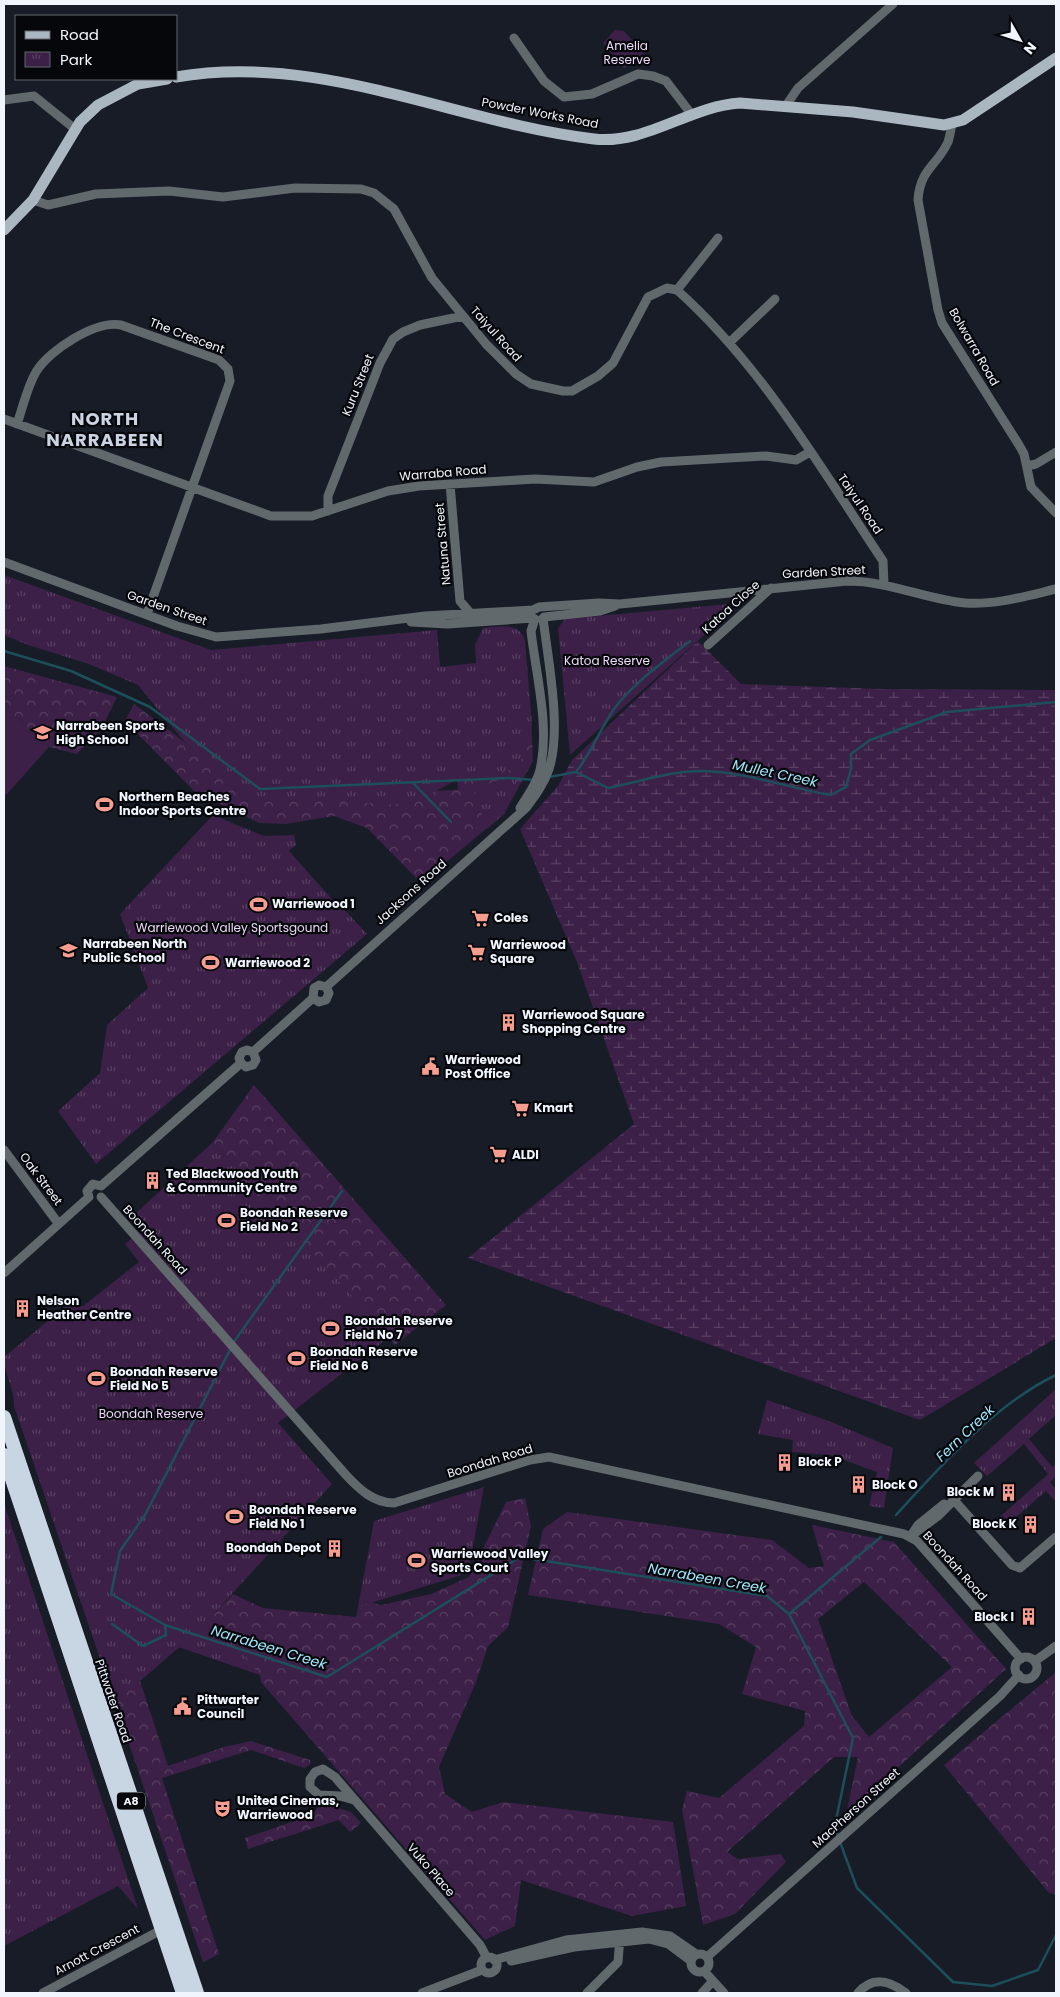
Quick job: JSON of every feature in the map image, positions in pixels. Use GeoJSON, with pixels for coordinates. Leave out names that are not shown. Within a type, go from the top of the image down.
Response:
{"type":"FeatureCollection","features":[{"type":"Feature","properties":{"kind":"highway","name":"Pittwater Road"},"geometry":{"type":"LineString","coordinates":[[4,1417],[197,1993]]}},
{"type":"Feature","properties":{"kind":"highway","name":"Pittwater Road"},"geometry":{"type":"LineString","coordinates":[[4,1454],[183,1993]]}},
{"type":"Feature","properties":{"kind":"main road","name":"Powder Works Road"},"geometry":{"type":"LineString","coordinates":[[178,77],[245,73],[324,78],[506,122],[595,139],[612,140],[635,136],[723,104],[740,103],[852,112],[935,125],[952,123],[963,120],[1056,58]]}},
{"type":"Feature","properties":{"kind":"main road"},"geometry":{"type":"LineString","coordinates":[[4,230],[33,200],[75,129],[98,105],[138,84],[161,80]]}},
{"type":"Feature","properties":{"kind":"street"},"geometry":{"type":"LineString","coordinates":[[785,107],[798,88],[893,4]]}},
{"type":"Feature","properties":{"kind":"street"},"geometry":{"type":"LineString","coordinates":[[514,38],[544,81],[564,97],[592,94],[638,74],[653,76],[666,81],[692,114]]}},
{"type":"Feature","properties":{"kind":"street"},"geometry":{"type":"LineString","coordinates":[[4,100],[34,96],[75,129]]}},
{"type":"Feature","properties":{"kind":"street","name":"Bolwarra Road"},"geometry":{"type":"LineString","coordinates":[[952,123],[946,145],[923,177],[918,200],[938,310],[961,355],[1019,445],[1027,466],[1031,487],[1035,494],[1056,513]]}},
{"type":"Feature","properties":{"kind":"street","name":"Taiyul Road"},"geometry":{"type":"LineString","coordinates":[[33,200],[48,205],[96,194],[169,191],[223,197],[295,188],[361,189],[374,193],[394,208],[432,278],[486,344],[516,374],[532,384],[554,390],[572,391],[598,376],[613,363],[648,297],[667,288],[677,290],[759,377],[882,561],[884,584]]}},
{"type":"Feature","properties":{"kind":"street"},"geometry":{"type":"LineString","coordinates":[[677,290],[718,238]]}},
{"type":"Feature","properties":{"kind":"street"},"geometry":{"type":"LineString","coordinates":[[729,343],[775,299]]}},
{"type":"Feature","properties":{"kind":"street","name":"Kuru Street"},"geometry":{"type":"LineString","coordinates":[[328,511],[328,496],[380,363],[393,339],[403,332],[420,325],[463,316]]}},
{"type":"Feature","properties":{"kind":"street","name":"The Crescent"},"geometry":{"type":"LineString","coordinates":[[17,424],[37,369],[82,333],[107,324],[121,325],[219,360],[228,369],[230,380],[147,614]]}},
{"type":"Feature","properties":{"kind":"street","name":"Warraba Road"},"geometry":{"type":"LineString","coordinates":[[4,419],[192,489],[271,516],[291,518],[328,511],[388,491],[450,484],[535,479],[594,482],[637,467],[662,462],[766,456],[796,460],[810,452]]}},
{"type":"Feature","properties":{"kind":"street"},"geometry":{"type":"LineString","coordinates":[[1027,466],[1045,460],[1056,452]]}},
{"type":"Feature","properties":{"kind":"street","name":"Natuna Street"},"geometry":{"type":"LineString","coordinates":[[450,484],[460,601],[471,614]]}},
{"type":"Feature","properties":{"kind":"street","name":"Garden Street"},"geometry":{"type":"LineString","coordinates":[[4,562],[198,633],[216,637],[389,622],[425,616],[471,614],[536,616]]}},
{"type":"Feature","properties":{"kind":"street","name":"Garden Street"},"geometry":{"type":"LineString","coordinates":[[389,622],[448,624],[600,611],[620,604],[848,581],[868,581],[950,600],[985,603],[1056,589]]}},
{"type":"Feature","properties":{"kind":"street","name":"Katoa Close"},"geometry":{"type":"LineString","coordinates":[[708,645],[771,588]]}},
{"type":"Feature","properties":{"kind":"street","name":"Natuna Street"},"geometry":{"type":"LineString","coordinates":[[451,616],[460,601]]}},
{"type":"Feature","properties":{"kind":"street","name":"Jacksons Road"},"geometry":{"type":"LineString","coordinates":[[534,791],[540,770],[543,736],[531,630],[536,616]]}},
{"type":"Feature","properties":{"kind":"street","name":"Jacksons Road"},"geometry":{"type":"LineString","coordinates":[[101,1186],[241,1064],[246,1067],[253,1065],[256,1057],[253,1052],[313,998],[312,991],[316,986],[326,987],[514,819],[549,768],[554,736],[536,616]]}},
{"type":"Feature","properties":{"kind":"street","name":"Oak Street"},"geometry":{"type":"LineString","coordinates":[[4,1150],[58,1223]]}},
{"type":"Feature","properties":{"kind":"street"},"geometry":{"type":"LineString","coordinates":[[93,1184],[101,1186],[103,1191],[101,1197],[96,1200],[89,1197],[87,1192],[89,1187],[93,1184]]}},
{"type":"Feature","properties":{"kind":"street"},"geometry":{"type":"LineString","coordinates":[[4,1272],[89,1197]]}},
{"type":"Feature","properties":{"kind":"street","name":"Boondah Road"},"geometry":{"type":"LineString","coordinates":[[101,1197],[355,1484],[382,1503],[394,1503],[530,1460],[549,1457],[911,1536],[1021,1659]]}},
{"type":"Feature","properties":{"kind":"street"},"geometry":{"type":"LineString","coordinates":[[911,1536],[928,1525],[978,1476]]}},
{"type":"Feature","properties":{"kind":"street"},"geometry":{"type":"LineString","coordinates":[[953,1499],[1012,1565],[1020,1568],[1056,1537]]}},
{"type":"Feature","properties":{"kind":"street"},"geometry":{"type":"LineString","coordinates":[[1035,1661],[1056,1646]]}},
{"type":"Feature","properties":{"kind":"street"},"geometry":{"type":"LineString","coordinates":[[1027,1657],[1035,1661],[1037,1668],[1032,1677],[1025,1678],[1019,1675],[1016,1668],[1021,1659],[1027,1657]]}},
{"type":"Feature","properties":{"kind":"street","name":"MacPherson Street"},"geometry":{"type":"LineString","coordinates":[[707,1957],[1000,1696],[1019,1675]]}},
{"type":"Feature","properties":{"kind":"street","name":"Vuko Place"},"geometry":{"type":"LineString","coordinates":[[354,1800],[340,1796],[319,1795],[310,1787],[310,1779],[318,1770],[327,1771],[348,1790],[354,1800],[493,1961]]}},
{"type":"Feature","properties":{"kind":"street","name":"Arnott Crescent"},"geometry":{"type":"LineString","coordinates":[[43,1993],[163,1929]]}},
{"type":"Feature","properties":{"kind":"street"},"geometry":{"type":"LineString","coordinates":[[587,1993],[616,1967],[620,1954],[620,1938]]}},
{"type":"Feature","properties":{"kind":"street"},"geometry":{"type":"LineString","coordinates":[[482,1970],[481,1963],[620,1938],[649,1939],[664,1942],[693,1958]]}},
{"type":"Feature","properties":{"kind":"street"},"geometry":{"type":"LineString","coordinates":[[693,1958],[702,1953],[707,1957],[709,1965],[704,1971]]}},
{"type":"Feature","properties":{"kind":"street"},"geometry":{"type":"LineString","coordinates":[[693,1958],[695,1971],[704,1971]]}},
{"type":"Feature","properties":{"kind":"street"},"geometry":{"type":"LineString","coordinates":[[422,1993],[482,1970],[491,1973],[493,1961]]}},
{"type":"Feature","properties":{"kind":"street"},"geometry":{"type":"LineString","coordinates":[[704,1971],[724,1993]]}},
{"type":"Feature","properties":{"kind":"street"},"geometry":{"type":"LineString","coordinates":[[858,1993],[864,1987],[877,1981],[894,1984],[906,1993]]}},
{"type":"Feature","properties":{"kind":"street"},"geometry":{"type":"LineString","coordinates":[[702,1993],[712,1982]]}},
{"type":"Feature","properties":{"kind":"green space","name":"Amelia Reserve"},"geometry":{"type":"Polygon","coordinates":[[[615,30],[624,31],[653,64],[641,62],[624,68],[603,43],[615,30]]]}},
{"type":"Feature","properties":{"kind":"green space"},"geometry":{"type":"Polygon","coordinates":[[[4,575],[211,650],[437,630],[440,667],[476,663],[475,645],[483,628],[507,626],[513,628],[522,634],[525,640],[532,725],[519,769],[466,775],[432,793],[400,805],[312,799],[279,803],[249,797],[226,781],[183,740],[138,685],[89,664],[28,645],[4,635],[4,575]]]}},
{"type":"Feature","properties":{"kind":"green space","name":"Katoa Reserve"},"geometry":{"type":"Polygon","coordinates":[[[740,603],[570,755],[558,628],[565,619],[740,603]]]}},
{"type":"Feature","properties":{"kind":"green space"},"geometry":{"type":"Polygon","coordinates":[[[698,641],[741,684],[883,689],[1056,690],[1056,1338],[920,1420],[468,1258],[634,1124],[577,962],[520,829],[558,786],[572,760],[698,641]]]}},
{"type":"Feature","properties":{"kind":"green space"},"geometry":{"type":"Polygon","coordinates":[[[4,666],[117,697],[102,728],[77,754],[49,747],[4,706],[4,666]]]}},
{"type":"Feature","properties":{"kind":"green space"},"geometry":{"type":"Polygon","coordinates":[[[134,704],[255,795],[458,790],[456,767],[531,715],[533,761],[504,814],[421,883],[367,828],[334,816],[286,824],[259,823],[194,791],[125,721],[134,704]]]}},
{"type":"Feature","properties":{"kind":"green space"},"geometry":{"type":"Polygon","coordinates":[[[4,706],[49,747],[6,795],[4,793],[4,706]]]}},
{"type":"Feature","properties":{"kind":"green space"},"geometry":{"type":"Polygon","coordinates":[[[517,774],[504,814],[487,829],[473,789],[517,774]]]}},
{"type":"Feature","properties":{"kind":"green space","name":"Warriewood Valley Sportsgound"},"geometry":{"type":"Polygon","coordinates":[[[213,815],[264,836],[294,835],[296,845],[289,851],[339,907],[341,906],[367,934],[96,1164],[58,1111],[100,1073],[107,1025],[148,988],[120,914],[213,815]]]}},
{"type":"Feature","properties":{"kind":"green space"},"geometry":{"type":"Polygon","coordinates":[[[254,1085],[446,1305],[395,1345],[213,1142],[254,1085]]]}},
{"type":"Feature","properties":{"kind":"green space","name":"Boondah Reserve"},"geometry":{"type":"Polygon","coordinates":[[[213,1142],[389,1337],[278,1423],[332,1484],[211,1617],[260,1675],[179,1647],[115,1702],[14,1406],[4,1357],[66,1306],[83,1306],[139,1262],[125,1244],[145,1228],[134,1215],[213,1142]]]}},
{"type":"Feature","properties":{"kind":"green space"},"geometry":{"type":"Polygon","coordinates":[[[1056,1389],[1056,1415],[1029,1439],[1052,1467],[1056,1464],[1056,1476],[1050,1482],[1056,1490],[1056,1502],[1046,1491],[1000,1531],[993,1523],[1048,1474],[1024,1444],[987,1476],[974,1463],[1056,1389]]]}},
{"type":"Feature","properties":{"kind":"green space"},"geometry":{"type":"Polygon","coordinates":[[[767,1400],[829,1421],[893,1448],[884,1508],[869,1506],[877,1472],[830,1455],[792,1452],[793,1440],[758,1434],[767,1400]]]}},
{"type":"Feature","properties":{"kind":"green space"},"geometry":{"type":"Polygon","coordinates":[[[484,1487],[468,1573],[358,1607],[374,1521],[484,1487]]]}},
{"type":"Feature","properties":{"kind":"green space"},"geometry":{"type":"Polygon","coordinates":[[[44,1493],[211,1617],[233,1594],[263,1608],[356,1617],[360,1599],[381,1605],[431,1594],[469,1577],[506,1502],[525,1498],[531,1526],[508,1627],[488,1646],[476,1682],[439,1767],[445,1794],[472,1812],[503,1802],[673,1822],[686,1906],[632,1916],[521,1880],[515,1926],[485,1940],[261,1682],[260,1675],[179,1647],[140,1681],[168,1766],[224,1747],[251,1741],[310,1760],[311,1764],[304,1768],[251,1750],[162,1778],[219,1954],[203,1962],[44,1493]]]}},
{"type":"Feature","properties":{"kind":"green space"},"geometry":{"type":"Polygon","coordinates":[[[4,1503],[138,1909],[118,1886],[4,1946],[4,1503]]]}},
{"type":"Feature","properties":{"kind":"green space"},"geometry":{"type":"Polygon","coordinates":[[[567,1512],[772,1540],[809,1568],[824,1566],[812,1525],[894,1542],[1006,1669],[846,1815],[858,1757],[834,1757],[727,1852],[738,1859],[781,1854],[786,1862],[735,1914],[703,1925],[682,1810],[687,1791],[719,1798],[804,1726],[805,1711],[742,1694],[756,1647],[719,1624],[528,1595],[543,1529],[567,1512]],[[864,1582],[818,1619],[852,1716],[869,1737],[952,1667],[864,1582]]]}},
{"type":"Feature","properties":{"kind":"green space"},"geometry":{"type":"Polygon","coordinates":[[[1056,1672],[1056,1895],[1048,1892],[944,1765],[1056,1672]]]}},
{"type":"Feature","properties":{"kind":"green space"},"geometry":{"type":"Polygon","coordinates":[[[329,1805],[351,1812],[361,1823],[350,1832],[339,1820],[248,1849],[245,1838],[312,1815],[319,1806],[329,1805]]]}},
{"type":"Feature","properties":{"kind":"waterway"},"geometry":{"type":"LineString","coordinates":[[576,772],[619,703],[648,674],[690,641]]}},
{"type":"Feature","properties":{"kind":"waterway"},"geometry":{"type":"LineString","coordinates":[[4,651],[71,671],[150,707],[260,789],[509,778],[534,780]]}},
{"type":"Feature","properties":{"kind":"waterway","name":"Mullet Creek"},"geometry":{"type":"LineString","coordinates":[[549,777],[576,772],[608,788],[690,771],[718,772],[751,777],[831,795],[846,787],[851,769],[851,754],[870,740],[947,712],[1056,702]]}},
{"type":"Feature","properties":{"kind":"waterway"},"geometry":{"type":"LineString","coordinates":[[414,784],[451,822]]}},
{"type":"Feature","properties":{"kind":"waterway","name":"Narrabeen Creek"},"geometry":{"type":"LineString","coordinates":[[233,1343],[342,1191]]}},
{"type":"Feature","properties":{"kind":"waterway","name":"Narrabeen Creek"},"geometry":{"type":"LineString","coordinates":[[231,1348],[145,1515],[120,1551],[111,1594],[165,1625],[327,1677],[520,1557],[767,1596],[789,1614],[853,1738],[835,1825],[838,1837]]}},
{"type":"Feature","properties":{"kind":"waterway","name":"Fern Creek"},"geometry":{"type":"LineString","coordinates":[[896,1515],[970,1437],[1012,1402],[1033,1387],[1056,1375]]}},
{"type":"Feature","properties":{"kind":"waterway","name":"Fern Creek"},"geometry":{"type":"LineString","coordinates":[[789,1614],[881,1537]]}},
{"type":"Feature","properties":{"kind":"waterway","name":"Narrabeen Creek"},"geometry":{"type":"LineString","coordinates":[[112,1624],[143,1646],[166,1635],[165,1625]]}},
{"type":"Feature","properties":{"kind":"waterway","name":"Narrabeen Creek"},"geometry":{"type":"LineString","coordinates":[[840,1842],[857,1888],[953,1982],[992,1986],[1038,1970],[1056,1935]]}},
{"type":"Feature","properties":{"kind":"place","name":"Narrabeen Sports High School"},"geometry":{"type":"Point","coordinates":[42,733]}},
{"type":"Feature","properties":{"kind":"place","name":"Northern Beaches Indoor Sports Centre"},"geometry":{"type":"Point","coordinates":[105,804]}},
{"type":"Feature","properties":{"kind":"place","name":"Warriewood 1"},"geometry":{"type":"Point","coordinates":[258,904]}},
{"type":"Feature","properties":{"kind":"place","name":"Coles"},"geometry":{"type":"Point","coordinates":[480,918]}},
{"type":"Feature","properties":{"kind":"place","name":"Narrabeen North Public School"},"geometry":{"type":"Point","coordinates":[69,951]}},
{"type":"Feature","properties":{"kind":"place","name":"Warriewood Square"},"geometry":{"type":"Point","coordinates":[476,952]}},
{"type":"Feature","properties":{"kind":"place","name":"Warriewood 2"},"geometry":{"type":"Point","coordinates":[211,963]}},
{"type":"Feature","properties":{"kind":"place","name":"Warriewood Square Shopping Centre"},"geometry":{"type":"Point","coordinates":[508,1022]}},
{"type":"Feature","properties":{"kind":"place","name":"Warriewood Post Office"},"geometry":{"type":"Point","coordinates":[431,1067]}},
{"type":"Feature","properties":{"kind":"place","name":"Kmart"},"geometry":{"type":"Point","coordinates":[520,1108]}},
{"type":"Feature","properties":{"kind":"place","name":"ALDI"},"geometry":{"type":"Point","coordinates":[498,1155]}},
{"type":"Feature","properties":{"kind":"place","name":"Ted Blackwood Youth & Community Centre"},"geometry":{"type":"Point","coordinates":[152,1181]}},
{"type":"Feature","properties":{"kind":"place","name":"Boondah Reserve Field No 2"},"geometry":{"type":"Point","coordinates":[226,1220]}},
{"type":"Feature","properties":{"kind":"place","name":"Nelson Heather Centre"},"geometry":{"type":"Point","coordinates":[23,1308]}},
{"type":"Feature","properties":{"kind":"place","name":"Boondah Reserve Field No 7"},"geometry":{"type":"Point","coordinates":[331,1328]}},
{"type":"Feature","properties":{"kind":"place","name":"Boondah Reserve Field No 6"},"geometry":{"type":"Point","coordinates":[296,1359]}},
{"type":"Feature","properties":{"kind":"place","name":"Boondah Reserve Field No 5"},"geometry":{"type":"Point","coordinates":[96,1379]}},
{"type":"Feature","properties":{"kind":"place","name":"Block P"},"geometry":{"type":"Point","coordinates":[784,1462]}},
{"type":"Feature","properties":{"kind":"place","name":"Block O"},"geometry":{"type":"Point","coordinates":[858,1485]}},
{"type":"Feature","properties":{"kind":"place","name":"Block M"},"geometry":{"type":"Point","coordinates":[1008,1492]}},
{"type":"Feature","properties":{"kind":"place","name":"Boondah Reserve Field No 1"},"geometry":{"type":"Point","coordinates":[235,1517]}},
{"type":"Feature","properties":{"kind":"place","name":"Block K"},"geometry":{"type":"Point","coordinates":[1031,1524]}},
{"type":"Feature","properties":{"kind":"place","name":"Boondah Depot"},"geometry":{"type":"Point","coordinates":[335,1548]}},
{"type":"Feature","properties":{"kind":"place","name":"Warriewood Valley Sports Court"},"geometry":{"type":"Point","coordinates":[417,1561]}},
{"type":"Feature","properties":{"kind":"place","name":"Block I"},"geometry":{"type":"Point","coordinates":[1028,1617]}},
{"type":"Feature","properties":{"kind":"place","name":"Pittwarter Council"},"geometry":{"type":"Point","coordinates":[183,1707]}},
{"type":"Feature","properties":{"kind":"place","name":"United Cinemas, Warriewood"},"geometry":{"type":"Point","coordinates":[223,1808]}},
{"type":"Feature","properties":{"kind":"district","name":"NORTH NARRABEEN"},"geometry":{"type":"Point","coordinates":[105,429]}}]}
